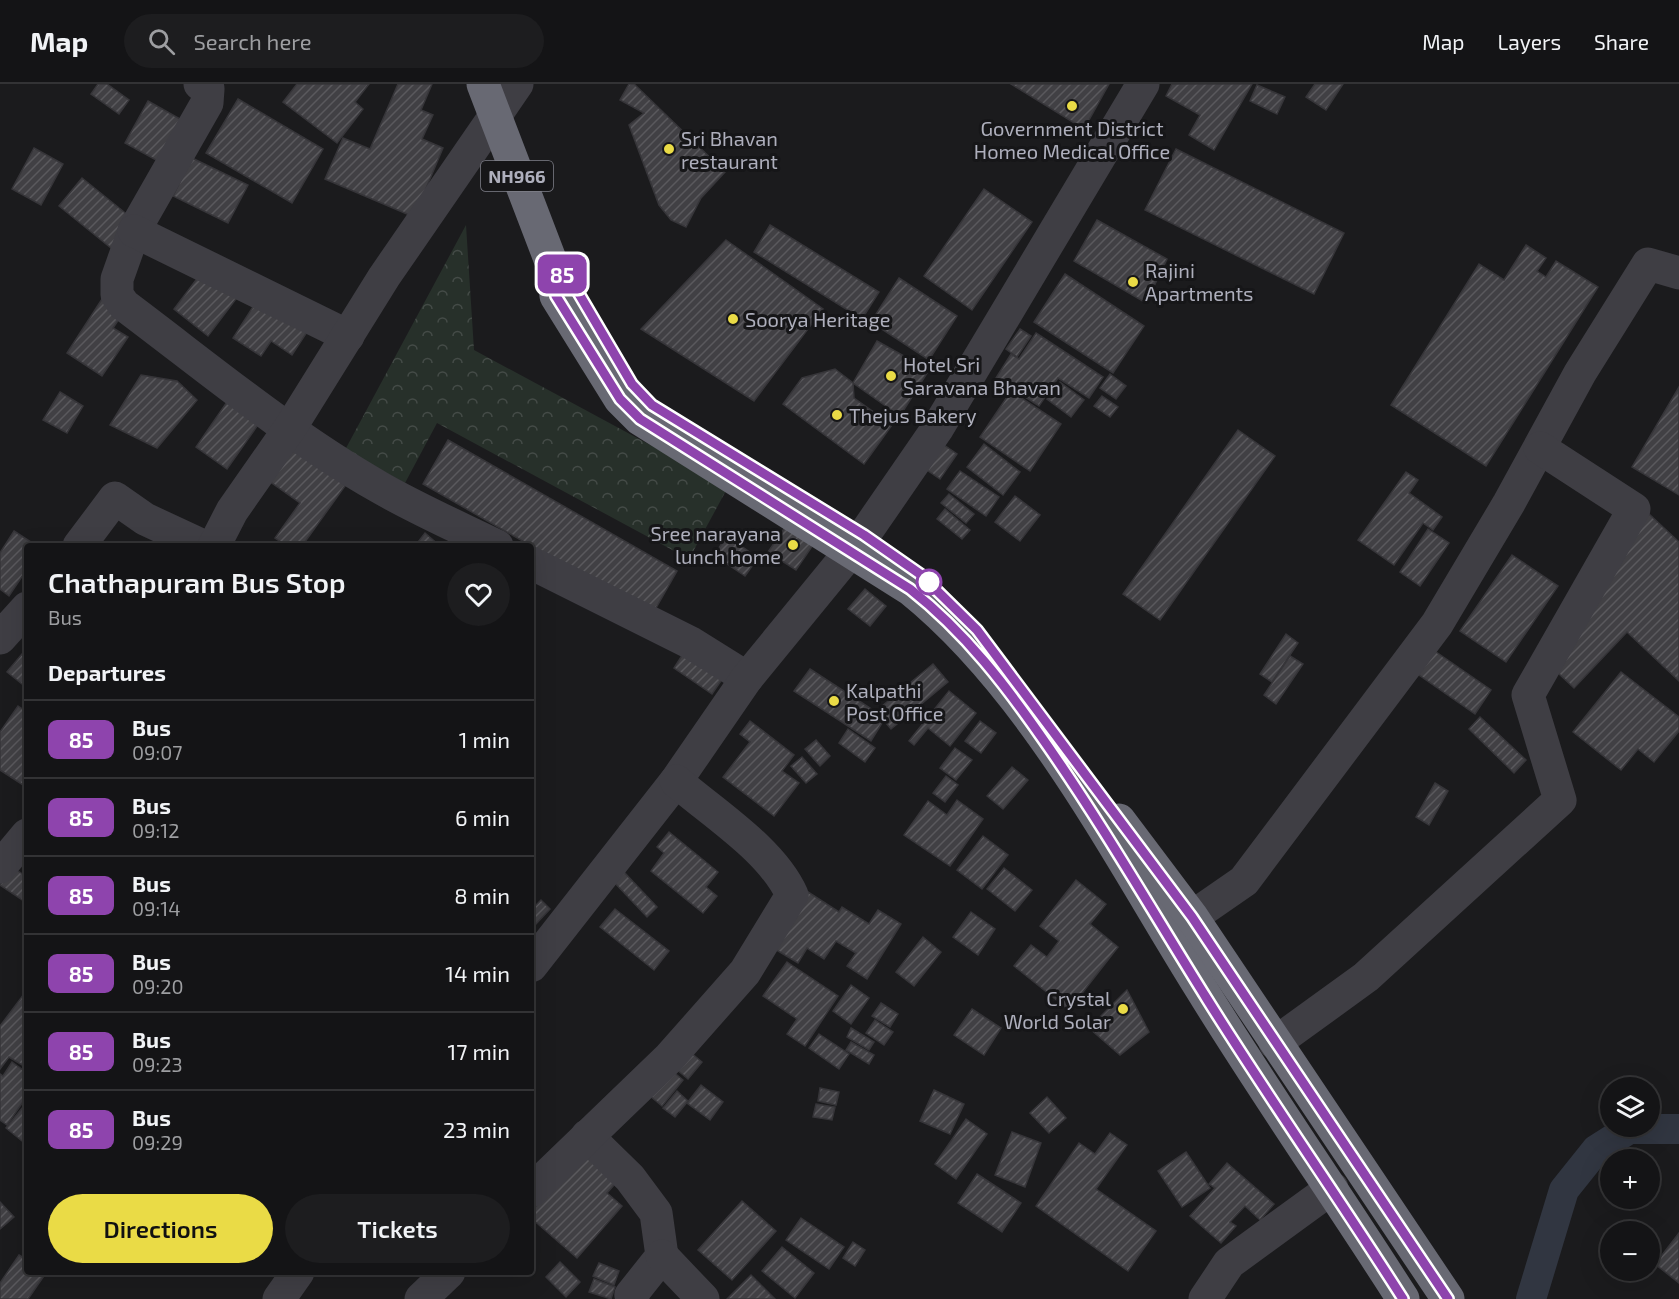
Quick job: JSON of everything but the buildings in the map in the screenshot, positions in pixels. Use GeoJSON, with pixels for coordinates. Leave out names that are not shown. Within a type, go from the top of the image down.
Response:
{"type":"FeatureCollection","features":[{"type":"Feature","properties":{"kind":"highway","name":"NH966"},"geometry":{"type":"LineString","coordinates":[[483,84],[494,119],[553,267],[556,296],[620,399],[640,419],[858,543],[920,574],[977,630],[1192,917],[1448,1299]]}},
{"type":"Feature","properties":{"kind":"highway","name":"NH966"},"geometry":{"type":"LineString","coordinates":[[858,543],[928,603],[980,654],[1088,804],[1231,1038],[1403,1299]]}},
{"type":"Feature","properties":{"kind":"street"},"geometry":{"type":"LineString","coordinates":[[200,84],[208,89],[207,103],[134,231],[117,279],[117,295],[124,305],[270,416],[380,488],[491,543]]}},
{"type":"Feature","properties":{"kind":"street"},"geometry":{"type":"LineString","coordinates":[[216,543],[232,511],[290,428],[467,153],[494,119],[517,84]]}},
{"type":"Feature","properties":{"kind":"street"},"geometry":{"type":"LineString","coordinates":[[534,962],[676,782],[747,678],[858,543],[937,429],[1143,84]]}},
{"type":"Feature","properties":{"kind":"street"},"geometry":{"type":"LineString","coordinates":[[134,231],[348,336]]}},
{"type":"Feature","properties":{"kind":"street"},"geometry":{"type":"LineString","coordinates":[[1192,917],[1244,881],[1437,624],[1540,448],[1580,373],[1648,264],[1679,273]]}},
{"type":"Feature","properties":{"kind":"street"},"geometry":{"type":"LineString","coordinates":[[1275,1043],[1366,977],[1560,800],[1528,694],[1634,509],[1540,448]]}},
{"type":"Feature","properties":{"kind":"street"},"geometry":{"type":"LineString","coordinates":[[81,543],[115,498],[145,519],[197,543]]}},
{"type":"Feature","properties":{"kind":"street"},"geometry":{"type":"LineString","coordinates":[[534,565],[690,643],[747,678]]}},
{"type":"Feature","properties":{"kind":"street"},"geometry":{"type":"LineString","coordinates":[[0,638],[24,611]]}},
{"type":"Feature","properties":{"kind":"street"},"geometry":{"type":"LineString","coordinates":[[534,1188],[669,1058],[745,972],[792,895],[783,875],[769,859],[676,782]]}},
{"type":"Feature","properties":{"kind":"street"},"geometry":{"type":"LineString","coordinates":[[0,867],[24,839]]}},
{"type":"Feature","properties":{"kind":"street"},"geometry":{"type":"LineString","coordinates":[[587,1136],[630,1178],[656,1213],[662,1256],[704,1299]]}},
{"type":"Feature","properties":{"kind":"street"},"geometry":{"type":"LineString","coordinates":[[1205,1299],[1229,1263],[1332,1188]]}},
{"type":"Feature","properties":{"kind":"street"},"geometry":{"type":"LineString","coordinates":[[633,1299],[631,1294],[662,1256]]}},
{"type":"Feature","properties":{"kind":"street"},"geometry":{"type":"LineString","coordinates":[[421,1299],[446,1275]]}},
{"type":"Feature","properties":{"kind":"green space"},"geometry":{"type":"Polygon","coordinates":[[[466,225],[474,350],[728,487],[689,559],[437,423],[405,483],[345,450],[466,225]]]}},
{"type":"Feature","properties":{"kind":"waterway"},"geometry":{"type":"LineString","coordinates":[[1531,1299],[1564,1190],[1596,1150],[1629,1129],[1679,1129]]}},
{"type":"Feature","properties":{"kind":"bus line","name":"85"},"geometry":{"type":"LineString","coordinates":[[1403,1299],[1231,1038],[1088,804],[980,654],[945,617],[910,589],[640,419],[620,399],[556,296],[553,267],[572,282],[632,384],[652,405],[864,535],[920,574],[977,630],[1192,917],[1448,1299]]}},
{"type":"Feature","properties":{"kind":"place","name":"Government District Homeo Medical Office"},"geometry":{"type":"Point","coordinates":[1072,106]}},
{"type":"Feature","properties":{"kind":"place","name":"Sri Bhavan restaurant"},"geometry":{"type":"Point","coordinates":[669,149]}},
{"type":"Feature","properties":{"kind":"place","name":"Rajini Apartments"},"geometry":{"type":"Point","coordinates":[1133,282]}},
{"type":"Feature","properties":{"kind":"place","name":"Soorya Heritage"},"geometry":{"type":"Point","coordinates":[733,319]}},
{"type":"Feature","properties":{"kind":"place","name":"Hotel Sri Saravana Bhavan"},"geometry":{"type":"Point","coordinates":[891,376]}},
{"type":"Feature","properties":{"kind":"place","name":"Thejus Bakery"},"geometry":{"type":"Point","coordinates":[837,415]}},
{"type":"Feature","properties":{"kind":"place","name":"Sree narayana lunch home"},"geometry":{"type":"Point","coordinates":[793,545]}},
{"type":"Feature","properties":{"kind":"place","name":"Kalpathi Post Office"},"geometry":{"type":"Point","coordinates":[834,701]}},
{"type":"Feature","properties":{"kind":"place","name":"Crystal World Solar"},"geometry":{"type":"Point","coordinates":[1123,1009]}}]}
